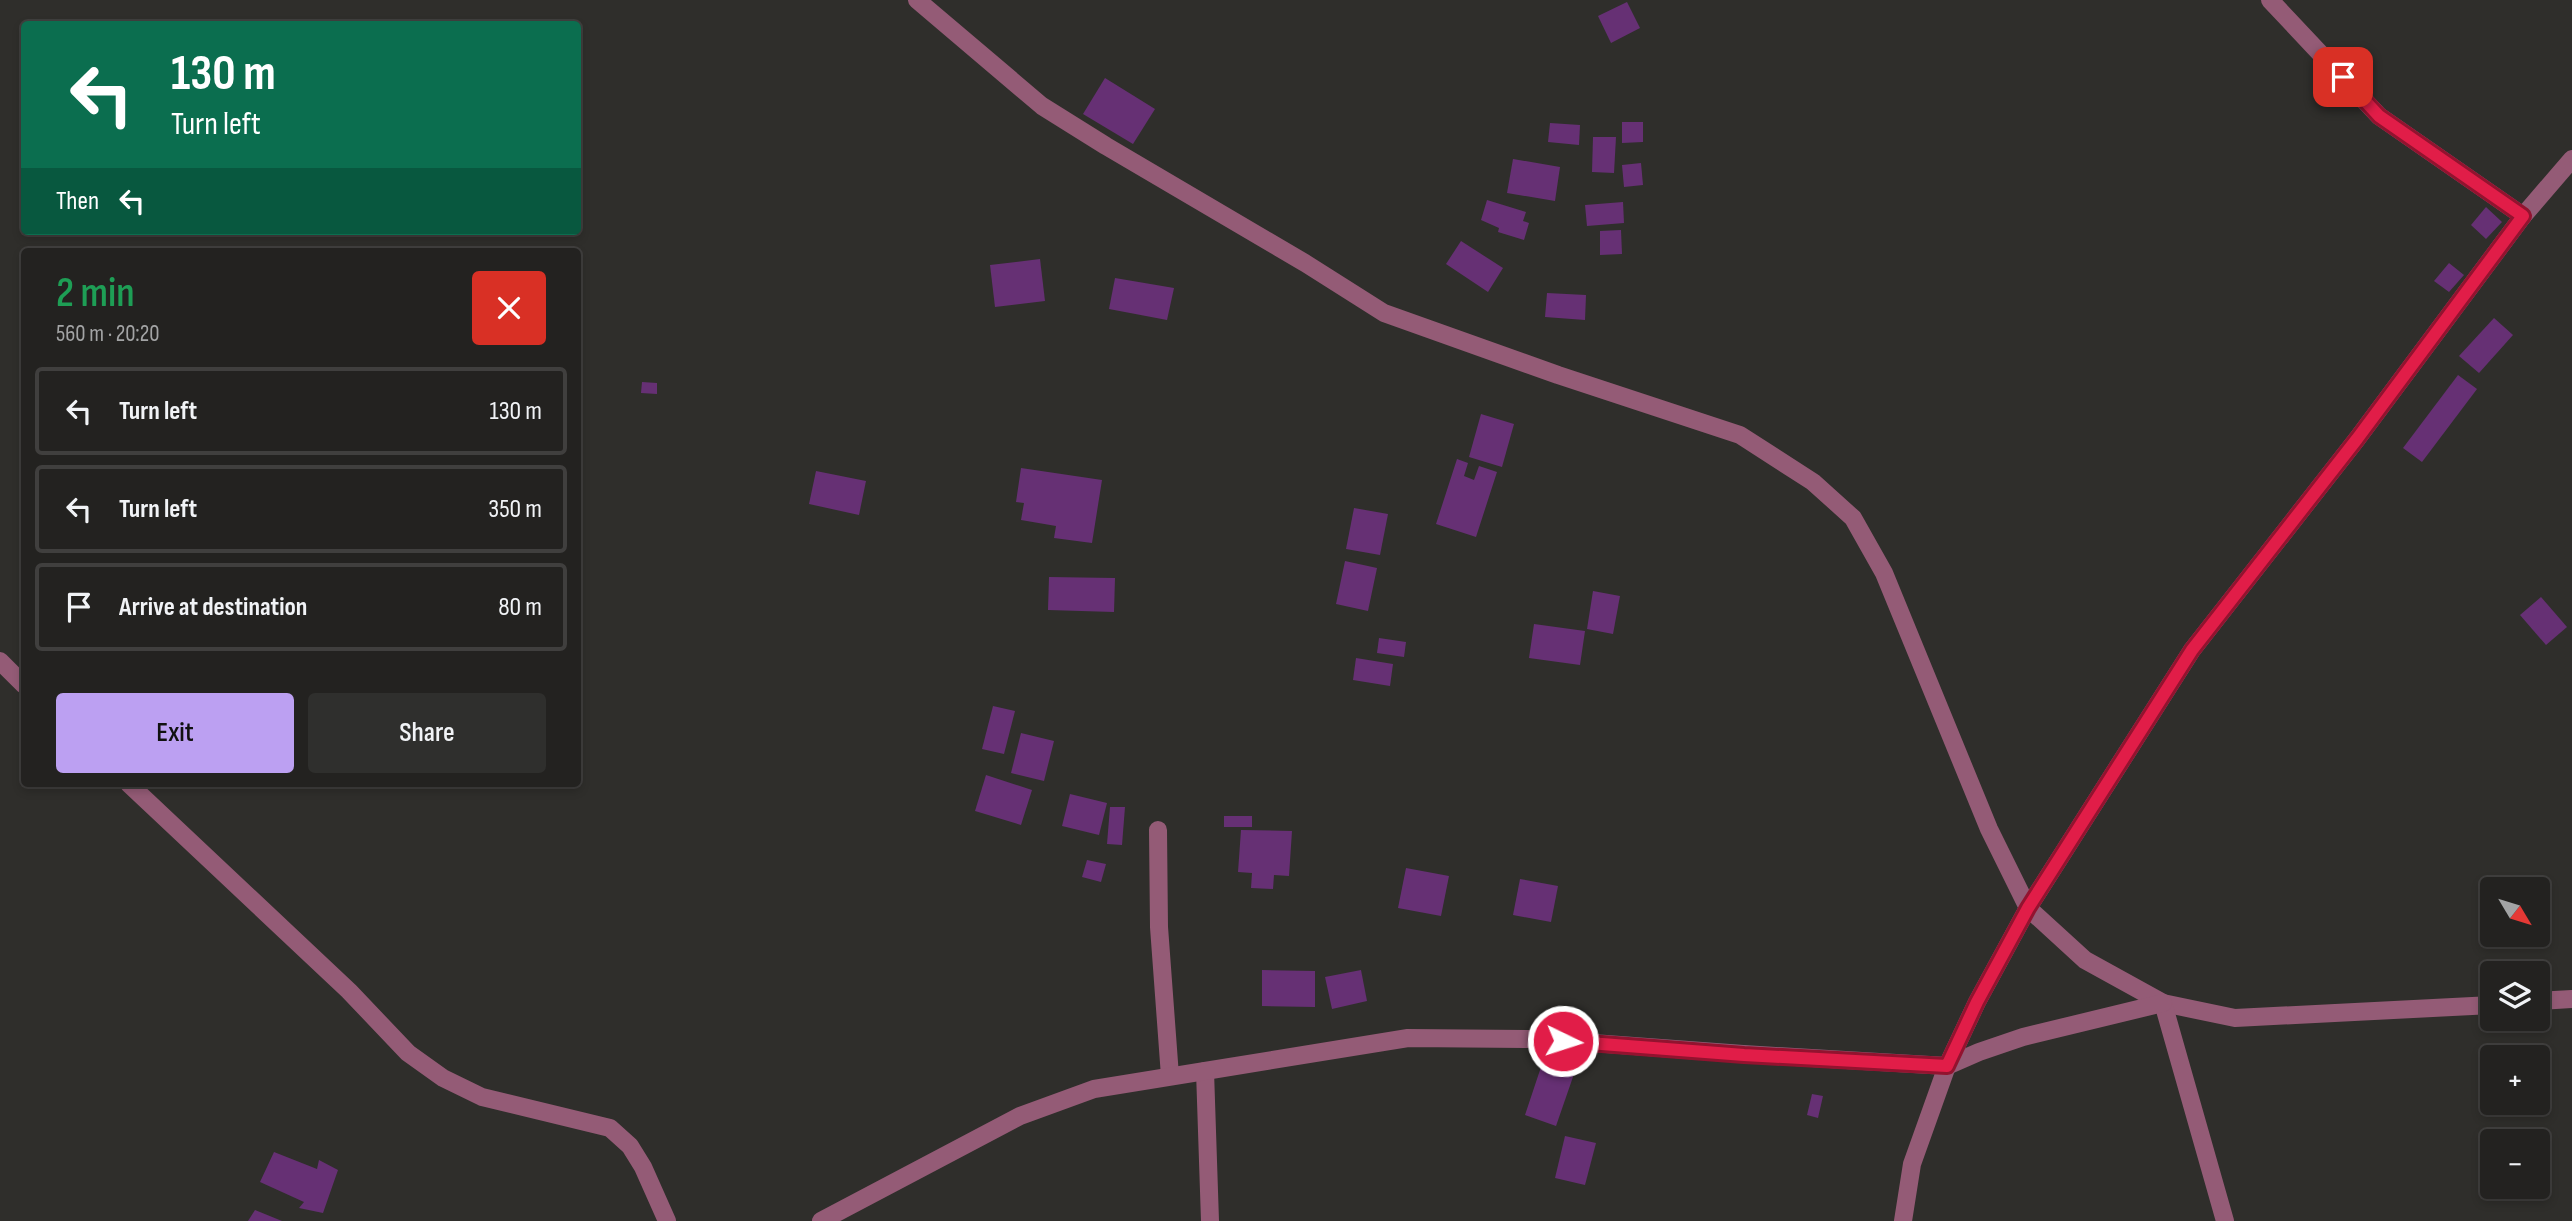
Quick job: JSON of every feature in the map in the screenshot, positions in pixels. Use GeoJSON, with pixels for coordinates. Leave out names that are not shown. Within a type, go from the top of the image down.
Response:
{"type":"FeatureCollection","features":[{"type":"Feature","properties":{"kind":"street"},"geometry":{"type":"LineString","coordinates":[[917,0],[1042,106],[1305,262],[1384,313],[1558,375],[1740,435],[1813,482],[1853,518],[1884,573],[1989,829],[2028,908],[2085,960],[2163,1003],[2235,1018],[2480,1005]]}},
{"type":"Feature","properties":{"kind":"street"},"geometry":{"type":"LineString","coordinates":[[2270,0],[2379,116],[2523,216]]}},
{"type":"Feature","properties":{"kind":"street"},"geometry":{"type":"LineString","coordinates":[[1903,1221],[1912,1164],[1947,1066],[1977,1002],[2028,908],[2192,650],[2357,439],[2523,216],[2572,159]]}},
{"type":"Feature","properties":{"kind":"street"},"geometry":{"type":"LineString","coordinates":[[0,661],[21,682]]}},
{"type":"Feature","properties":{"kind":"street"},"geometry":{"type":"LineString","coordinates":[[132,787],[349,992],[408,1053],[443,1079],[482,1097],[610,1128],[630,1146],[643,1167],[667,1221]]}},
{"type":"Feature","properties":{"kind":"street"},"geometry":{"type":"LineString","coordinates":[[1158,830],[1159,927],[1170,1076]]}},
{"type":"Feature","properties":{"kind":"street"},"geometry":{"type":"LineString","coordinates":[[2550,1000],[2572,999]]}},
{"type":"Feature","properties":{"kind":"street"},"geometry":{"type":"LineString","coordinates":[[821,1221],[1020,1116],[1094,1089],[1205,1070],[1408,1038],[1538,1039],[1744,1055],[1947,1066],[2023,1037],[2163,1003]]}},
{"type":"Feature","properties":{"kind":"street"},"geometry":{"type":"LineString","coordinates":[[2163,1003],[2225,1221]]}},
{"type":"Feature","properties":{"kind":"street"},"geometry":{"type":"LineString","coordinates":[[1205,1070],[1210,1221]]}},
{"type":"Feature","properties":{"kind":"building"},"geometry":{"type":"Polygon","coordinates":[[[1627,2],[1640,28],[1611,43],[1598,16],[1627,2]]]}},
{"type":"Feature","properties":{"kind":"building"},"geometry":{"type":"Polygon","coordinates":[[[1105,78],[1155,109],[1133,144],[1083,114],[1105,78]]]}},
{"type":"Feature","properties":{"kind":"building"},"geometry":{"type":"Polygon","coordinates":[[[1622,122],[1643,122],[1643,142],[1622,143],[1622,122]]]}},
{"type":"Feature","properties":{"kind":"building"},"geometry":{"type":"Polygon","coordinates":[[[1550,123],[1580,125],[1579,145],[1548,142],[1550,123]]]}},
{"type":"Feature","properties":{"kind":"building"},"geometry":{"type":"Polygon","coordinates":[[[1593,137],[1616,137],[1614,173],[1592,172],[1593,137]]]}},
{"type":"Feature","properties":{"kind":"building"},"geometry":{"type":"Polygon","coordinates":[[[1513,159],[1560,167],[1555,201],[1507,193],[1513,159]]]}},
{"type":"Feature","properties":{"kind":"building"},"geometry":{"type":"Polygon","coordinates":[[[1641,163],[1643,185],[1624,187],[1622,165],[1641,163]]]}},
{"type":"Feature","properties":{"kind":"building"},"geometry":{"type":"Polygon","coordinates":[[[1487,200],[1526,212],[1523,221],[1529,223],[1524,240],[1498,232],[1499,228],[1481,220],[1487,200]]]}},
{"type":"Feature","properties":{"kind":"building"},"geometry":{"type":"Polygon","coordinates":[[[1623,202],[1624,223],[1587,226],[1585,205],[1623,202]]]}},
{"type":"Feature","properties":{"kind":"building"},"geometry":{"type":"Polygon","coordinates":[[[2486,207],[2502,222],[2486,239],[2471,225],[2486,207]]]}},
{"type":"Feature","properties":{"kind":"building"},"geometry":{"type":"Polygon","coordinates":[[[1621,230],[1622,254],[1600,255],[1600,231],[1621,230]]]}},
{"type":"Feature","properties":{"kind":"building"},"geometry":{"type":"Polygon","coordinates":[[[1461,241],[1503,268],[1488,292],[1446,264],[1461,241]]]}},
{"type":"Feature","properties":{"kind":"building"},"geometry":{"type":"Polygon","coordinates":[[[1040,259],[1045,301],[995,307],[990,265],[1040,259]]]}},
{"type":"Feature","properties":{"kind":"building"},"geometry":{"type":"Polygon","coordinates":[[[2449,263],[2464,275],[2449,292],[2434,281],[2449,263]]]}},
{"type":"Feature","properties":{"kind":"building"},"geometry":{"type":"Polygon","coordinates":[[[1115,278],[1174,288],[1167,320],[1109,309],[1115,278]]]}},
{"type":"Feature","properties":{"kind":"building"},"geometry":{"type":"Polygon","coordinates":[[[1547,293],[1586,295],[1585,320],[1545,317],[1547,293]]]}},
{"type":"Feature","properties":{"kind":"building"},"geometry":{"type":"Polygon","coordinates":[[[2494,318],[2513,335],[2479,373],[2459,356],[2494,318]]]}},
{"type":"Feature","properties":{"kind":"building"},"geometry":{"type":"Polygon","coordinates":[[[2458,375],[2477,389],[2422,462],[2403,448],[2458,375]]]}},
{"type":"Feature","properties":{"kind":"building"},"geometry":{"type":"Polygon","coordinates":[[[642,382],[657,383],[657,394],[641,393],[642,382]]]}},
{"type":"Feature","properties":{"kind":"building"},"geometry":{"type":"Polygon","coordinates":[[[1481,414],[1514,424],[1502,467],[1469,457],[1481,414]]]}},
{"type":"Feature","properties":{"kind":"building"},"geometry":{"type":"Polygon","coordinates":[[[1457,459],[1468,463],[1464,476],[1474,480],[1479,466],[1497,472],[1476,537],[1436,524],[1457,459]]]}},
{"type":"Feature","properties":{"kind":"building"},"geometry":{"type":"Polygon","coordinates":[[[1021,468],[1102,480],[1092,543],[1054,538],[1056,526],[1021,520],[1024,503],[1016,502],[1021,468]]]}},
{"type":"Feature","properties":{"kind":"building"},"geometry":{"type":"Polygon","coordinates":[[[816,471],[866,481],[859,515],[809,504],[816,471]]]}},
{"type":"Feature","properties":{"kind":"building"},"geometry":{"type":"Polygon","coordinates":[[[1354,508],[1388,514],[1380,555],[1346,549],[1354,508]]]}},
{"type":"Feature","properties":{"kind":"building"},"geometry":{"type":"Polygon","coordinates":[[[1345,561],[1377,568],[1368,611],[1336,604],[1345,561]]]}},
{"type":"Feature","properties":{"kind":"building"},"geometry":{"type":"Polygon","coordinates":[[[1049,577],[1115,578],[1114,612],[1048,610],[1049,577]]]}},
{"type":"Feature","properties":{"kind":"building"},"geometry":{"type":"Polygon","coordinates":[[[1593,591],[1620,596],[1613,634],[1587,629],[1593,591]]]}},
{"type":"Feature","properties":{"kind":"building"},"geometry":{"type":"Polygon","coordinates":[[[2541,597],[2567,627],[2546,645],[2520,615],[2541,597]]]}},
{"type":"Feature","properties":{"kind":"building"},"geometry":{"type":"Polygon","coordinates":[[[1534,624],[1585,631],[1580,665],[1529,658],[1534,624]]]}},
{"type":"Feature","properties":{"kind":"building"},"geometry":{"type":"Polygon","coordinates":[[[1379,638],[1406,642],[1404,657],[1377,653],[1379,638]]]}},
{"type":"Feature","properties":{"kind":"building"},"geometry":{"type":"Polygon","coordinates":[[[1356,658],[1393,664],[1390,686],[1353,680],[1356,658]]]}},
{"type":"Feature","properties":{"kind":"building"},"geometry":{"type":"Polygon","coordinates":[[[993,706],[1015,711],[1004,754],[982,749],[993,706]]]}},
{"type":"Feature","properties":{"kind":"building"},"geometry":{"type":"Polygon","coordinates":[[[1021,733],[1054,741],[1044,781],[1011,773],[1021,733]]]}},
{"type":"Feature","properties":{"kind":"building"},"geometry":{"type":"Polygon","coordinates":[[[986,775],[1032,790],[1021,825],[975,811],[986,775]]]}},
{"type":"Feature","properties":{"kind":"building"},"geometry":{"type":"Polygon","coordinates":[[[1070,794],[1107,803],[1099,835],[1062,826],[1070,794]]]}},
{"type":"Feature","properties":{"kind":"building"},"geometry":{"type":"Polygon","coordinates":[[[1110,807],[1125,807],[1122,845],[1107,844],[1110,807]]]}},
{"type":"Feature","properties":{"kind":"building"},"geometry":{"type":"Polygon","coordinates":[[[1224,816],[1252,816],[1252,827],[1224,827],[1224,816]]]}},
{"type":"Feature","properties":{"kind":"building"},"geometry":{"type":"Polygon","coordinates":[[[1241,830],[1292,831],[1289,876],[1274,875],[1273,889],[1251,888],[1252,873],[1238,872],[1241,830]]]}},
{"type":"Feature","properties":{"kind":"building"},"geometry":{"type":"Polygon","coordinates":[[[1087,860],[1106,864],[1101,882],[1082,877],[1087,860]]]}},
{"type":"Feature","properties":{"kind":"building"},"geometry":{"type":"Polygon","coordinates":[[[1406,868],[1449,876],[1441,916],[1398,908],[1406,868]]]}},
{"type":"Feature","properties":{"kind":"building"},"geometry":{"type":"Polygon","coordinates":[[[1520,879],[1558,886],[1551,922],[1513,915],[1520,879]]]}},
{"type":"Feature","properties":{"kind":"building"},"geometry":{"type":"Polygon","coordinates":[[[1262,970],[1315,971],[1315,1007],[1262,1006],[1262,970]]]}},
{"type":"Feature","properties":{"kind":"building"},"geometry":{"type":"Polygon","coordinates":[[[1361,970],[1367,1001],[1332,1009],[1325,977],[1361,970]]]}},
{"type":"Feature","properties":{"kind":"building"},"geometry":{"type":"Polygon","coordinates":[[[1542,1064],[1574,1074],[1556,1126],[1525,1115],[1542,1064]]]}},
{"type":"Feature","properties":{"kind":"building"},"geometry":{"type":"Polygon","coordinates":[[[1812,1094],[1823,1096],[1818,1118],[1807,1115],[1812,1094]]]}},
{"type":"Feature","properties":{"kind":"building"},"geometry":{"type":"Polygon","coordinates":[[[1565,1136],[1596,1143],[1585,1185],[1555,1178],[1565,1136]]]}},
{"type":"Feature","properties":{"kind":"building"},"geometry":{"type":"Polygon","coordinates":[[[274,1152],[317,1169],[319,1160],[338,1170],[323,1213],[299,1208],[304,1202],[260,1182],[274,1152]]]}},
{"type":"Feature","properties":{"kind":"building"},"geometry":{"type":"Polygon","coordinates":[[[255,1210],[282,1221],[248,1221],[255,1210]]]}},
{"type":"Feature","properties":{"kind":"route"},"geometry":{"type":"LineString","coordinates":[[1563,1041],[1744,1055],[1947,1066],[1977,1002],[2028,908],[2192,650],[2357,439],[2523,216],[2379,116],[2343,77]]}}]}
